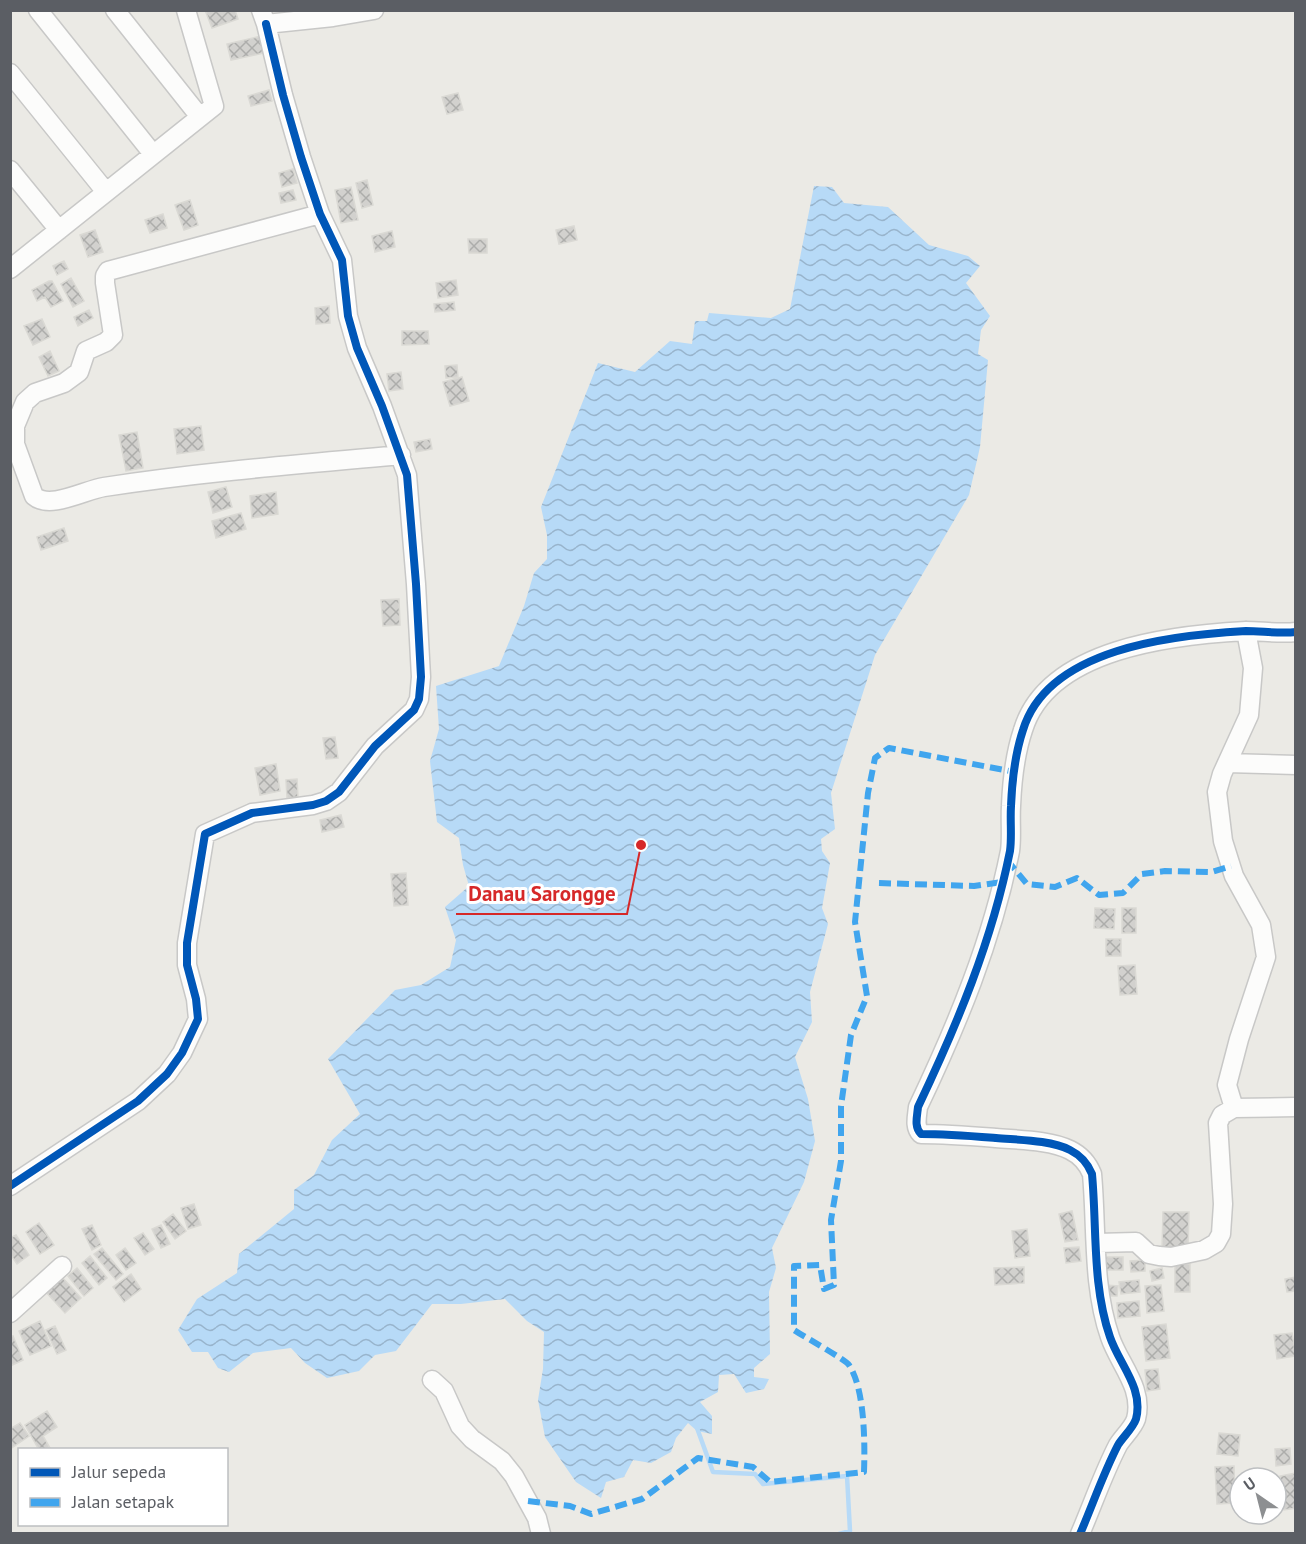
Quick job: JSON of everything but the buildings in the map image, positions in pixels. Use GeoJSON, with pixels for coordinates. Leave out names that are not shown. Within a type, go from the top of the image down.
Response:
{"type":"FeatureCollection","features":[{"type":"Feature","properties":{"kind":"street"},"geometry":{"type":"LineString","coordinates":[[38,10],[153,154]]}},
{"type":"Feature","properties":{"kind":"street"},"geometry":{"type":"LineString","coordinates":[[115,10],[200,117]]}},
{"type":"Feature","properties":{"kind":"street"},"geometry":{"type":"LineString","coordinates":[[11,267],[214,106],[186,10]]}},
{"type":"Feature","properties":{"kind":"street"},"geometry":{"type":"LineString","coordinates":[[10,1186],[138,1101],[167,1074],[182,1053],[198,1019],[196,999],[187,965],[187,943],[206,834],[252,813],[313,805],[326,801],[339,792],[375,746],[414,710],[419,699],[421,678],[416,584],[407,475],[357,348],[348,316],[342,260],[320,214],[292,128],[263,17],[333,17],[374,10]]}},
{"type":"Feature","properties":{"kind":"street"},"geometry":{"type":"LineString","coordinates":[[10,73],[106,192]]}},
{"type":"Feature","properties":{"kind":"street"},"geometry":{"type":"LineString","coordinates":[[10,170],[59,230]]}},
{"type":"Feature","properties":{"kind":"street"},"geometry":{"type":"LineString","coordinates":[[320,214],[108,271],[105,283],[113,335],[106,342],[86,351],[79,372],[73,378],[35,393],[25,402],[15,426],[15,444],[34,496],[50,501],[101,488],[249,468],[401,455]]}},
{"type":"Feature","properties":{"kind":"street"},"geometry":{"type":"LineString","coordinates":[[1080,1533],[1102,1477],[1119,1443],[1136,1419],[1136,1395],[1133,1382],[1110,1338],[1101,1301],[1092,1174],[1078,1155],[1070,1150],[1039,1142],[956,1134],[921,1134],[917,1130],[916,1122],[918,1107],[976,975],[992,925],[1010,849],[1012,785],[1018,751],[1022,731],[1034,704],[1059,678],[1100,656],[1149,643],[1246,631],[1296,632]]}},
{"type":"Feature","properties":{"kind":"street"},"geometry":{"type":"LineString","coordinates":[[1234,1108],[1227,1085],[1239,1039],[1266,957],[1261,925],[1234,876],[1223,841],[1216,792],[1249,715],[1252,656],[1246,631]]}},
{"type":"Feature","properties":{"kind":"street"},"geometry":{"type":"LineString","coordinates":[[1227,763],[1296,765]]}},
{"type":"Feature","properties":{"kind":"street"},"geometry":{"type":"LineString","coordinates":[[1097,1243],[1136,1242],[1149,1254],[1159,1257],[1172,1257],[1204,1250],[1216,1243],[1221,1234],[1223,1204],[1218,1123],[1222,1115],[1234,1108],[1296,1107]]}},
{"type":"Feature","properties":{"kind":"street"},"geometry":{"type":"LineString","coordinates":[[10,1313],[62,1266]]}},
{"type":"Feature","properties":{"kind":"street"},"geometry":{"type":"LineString","coordinates":[[432,1380],[444,1391],[460,1426],[502,1461],[514,1476],[537,1518],[541,1533]]}},
{"type":"Feature","properties":{"kind":"water"},"geometry":{"type":"Polygon","coordinates":[[[814,186],[832,187],[844,203],[888,207],[929,245],[968,256],[980,266],[966,283],[990,316],[981,330],[978,354],[988,360],[980,447],[969,495],[875,655],[831,793],[835,829],[821,839],[822,851],[830,863],[822,908],[828,924],[810,992],[812,1022],[795,1057],[808,1099],[815,1141],[804,1182],[772,1248],[776,1268],[769,1292],[770,1354],[754,1368],[754,1377],[769,1379],[764,1389],[746,1393],[734,1374],[719,1375],[718,1392],[700,1402],[712,1416],[712,1434],[697,1431],[688,1423],[676,1438],[671,1452],[651,1463],[633,1460],[624,1477],[606,1482],[601,1498],[576,1482],[545,1437],[538,1400],[543,1369],[544,1332],[527,1321],[505,1299],[461,1304],[432,1304],[396,1351],[375,1355],[359,1371],[327,1378],[305,1363],[291,1348],[253,1353],[229,1372],[218,1368],[208,1352],[192,1352],[178,1330],[197,1299],[237,1273],[239,1254],[294,1209],[294,1190],[314,1175],[332,1140],[360,1114],[328,1059],[395,990],[421,985],[450,967],[456,940],[445,907],[469,886],[459,838],[437,822],[430,761],[439,729],[436,686],[499,666],[524,606],[534,573],[547,559],[547,535],[541,507],[598,363],[635,372],[670,341],[692,344],[695,321],[707,321],[709,313],[771,318],[790,309],[814,186]]]}},
{"type":"Feature","properties":{"kind":"waterway"},"geometry":{"type":"LineString","coordinates":[[697,1428],[713,1472],[755,1474],[763,1484],[847,1476],[850,1531],[839,1534]]}},
{"type":"Feature","properties":{"kind":"marked path"},"geometry":{"type":"LineString","coordinates":[[528,1501],[570,1506],[591,1514],[642,1499],[698,1458],[753,1467],[770,1482],[864,1472],[863,1417],[854,1375],[846,1362],[794,1330],[794,1266],[820,1265],[824,1289],[834,1285],[831,1220],[841,1161],[841,1106],[851,1035],[867,996],[855,922],[868,793],[875,758],[889,748],[1015,772]]}},
{"type":"Feature","properties":{"kind":"marked path"},"geometry":{"type":"LineString","coordinates":[[1007,860],[1027,884],[1055,887],[1077,878],[1099,895],[1123,893],[1142,874],[1165,871],[1212,872],[1231,866]]}},
{"type":"Feature","properties":{"kind":"marked path"},"geometry":{"type":"LineString","coordinates":[[879,883],[974,886],[1002,882]]}},
{"type":"Feature","properties":{"kind":"cycle path"},"geometry":{"type":"LineString","coordinates":[[10,1186],[138,1101],[167,1074],[182,1053],[198,1019],[196,999],[187,965],[187,943],[205,834],[252,813],[313,805],[326,801],[339,792],[375,746],[414,710],[419,699],[421,677],[407,475],[382,406],[357,348],[348,316],[342,260],[320,214],[301,157],[266,24]]}},
{"type":"Feature","properties":{"kind":"cycle path"},"geometry":{"type":"LineString","coordinates":[[1080,1534],[1118,1445],[1135,1422],[1138,1408],[1134,1387],[1110,1337],[1100,1297],[1092,1174],[1077,1154],[1054,1144],[959,1135],[921,1134],[917,1125],[918,1107],[960,1014],[994,917],[1010,851],[1011,797],[1016,758],[1023,730],[1037,702],[1058,680],[1085,664],[1116,651],[1150,642],[1216,633],[1296,632]]}},
{"type":"Feature","properties":{"kind":"place","name":"Danau Sarongge"},"geometry":{"type":"Point","coordinates":[641,845]}}]}
